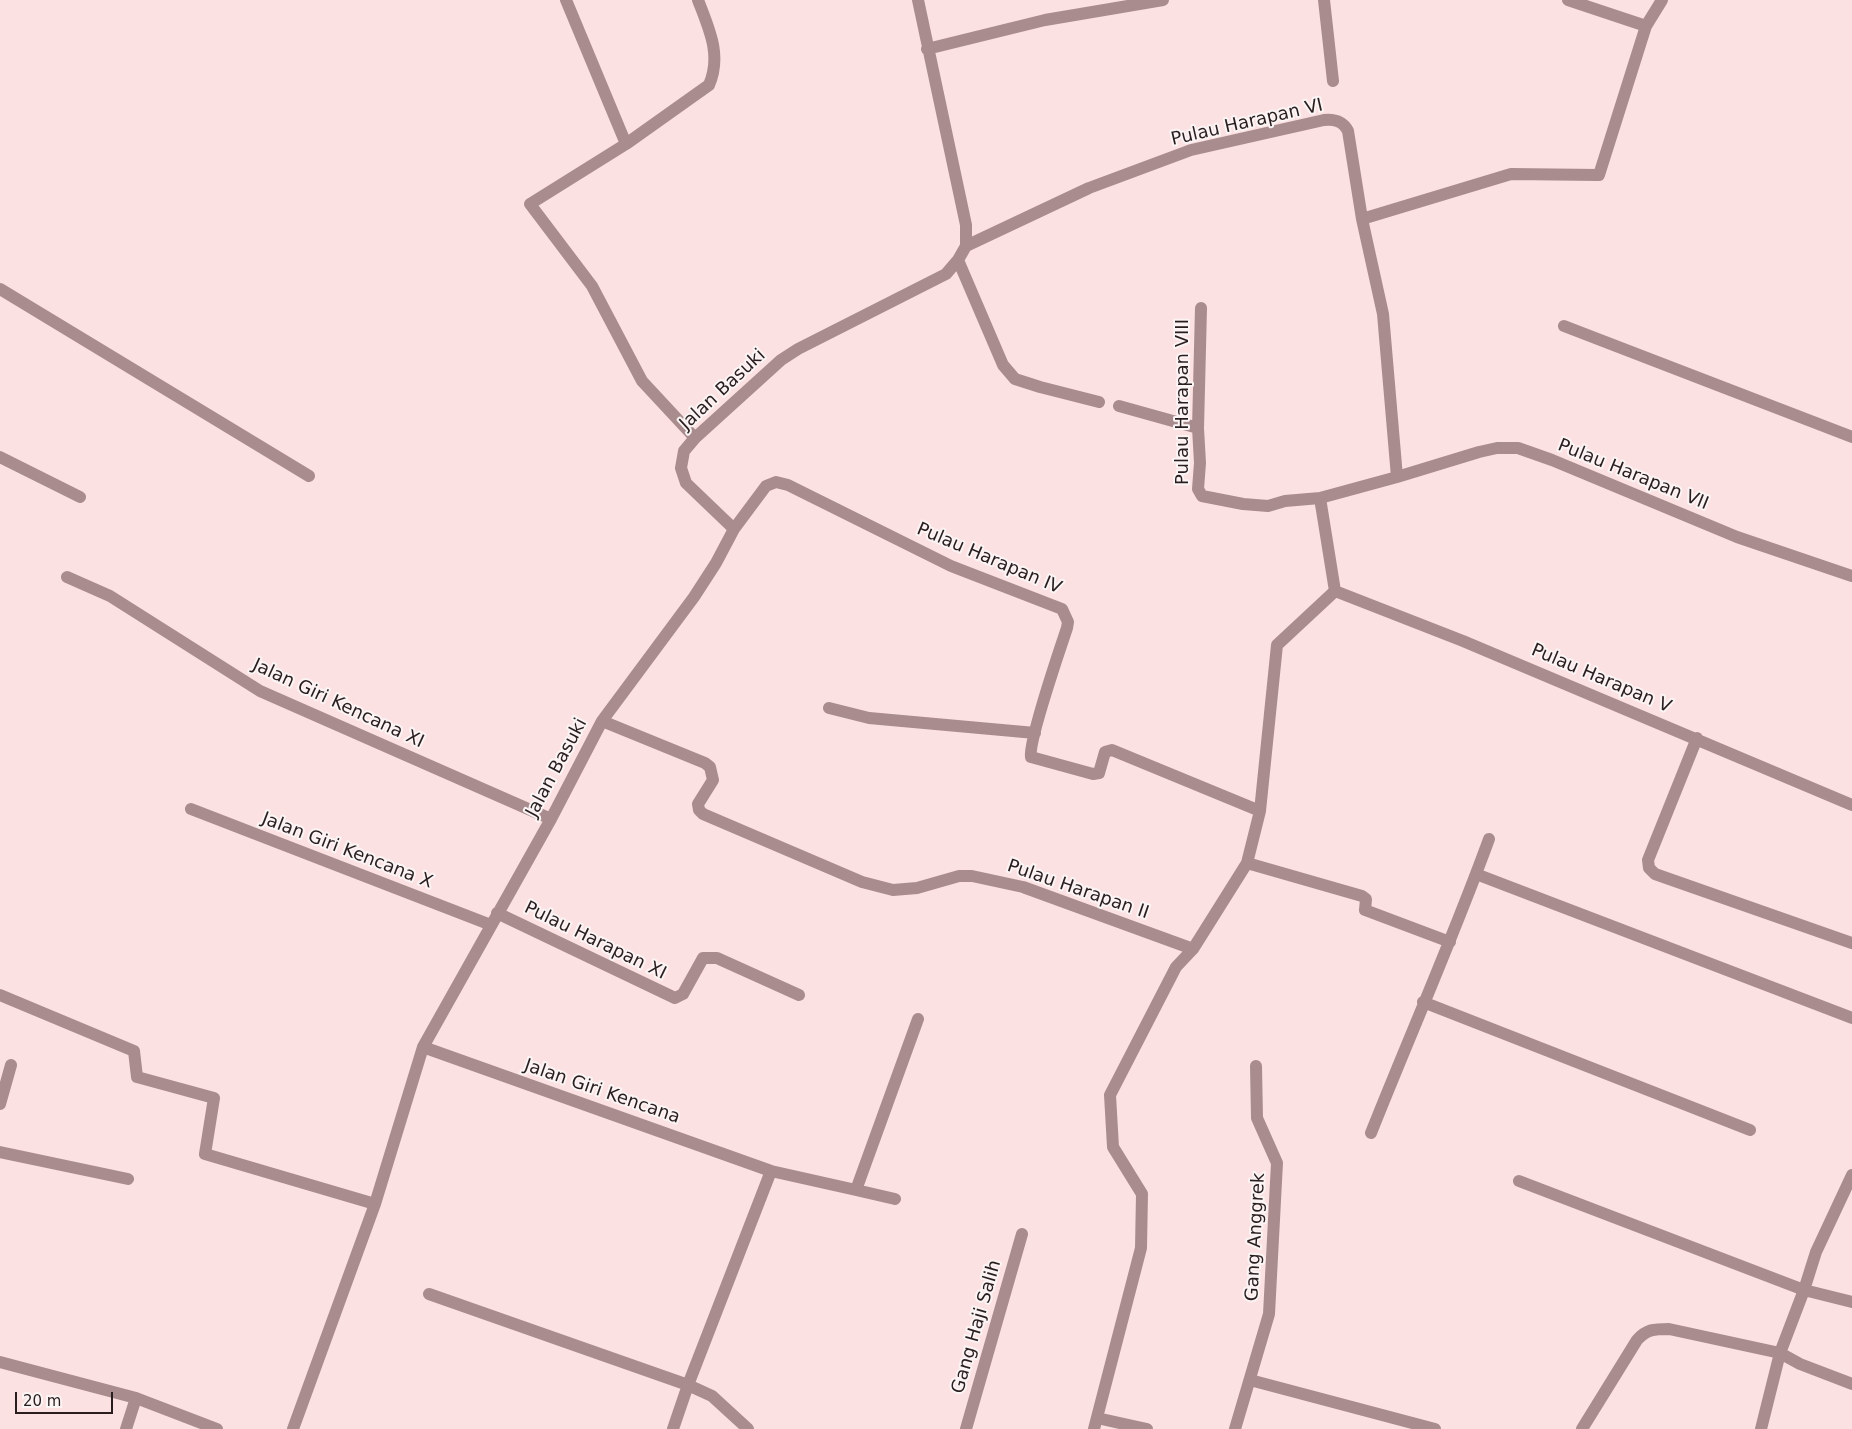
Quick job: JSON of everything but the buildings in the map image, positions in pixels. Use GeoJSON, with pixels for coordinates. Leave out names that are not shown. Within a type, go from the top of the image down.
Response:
{"type":"FeatureCollection","features":[{"type":"Feature","properties":{"kind":"street"},"geometry":{"type":"LineString","coordinates":[[566,0],[626,144]]}},
{"type":"Feature","properties":{"kind":"street"},"geometry":{"type":"LineString","coordinates":[[694,438],[642,382],[592,286],[530,204],[626,144],[709,85],[715,72],[713,40],[698,0]]}},
{"type":"Feature","properties":{"kind":"street"},"geometry":{"type":"LineString","coordinates":[[918,0],[966,225],[966,246]]}},
{"type":"Feature","properties":{"kind":"street"},"geometry":{"type":"LineString","coordinates":[[927,48],[1044,20],[1163,0]]}},
{"type":"Feature","properties":{"kind":"street"},"geometry":{"type":"LineString","coordinates":[[1324,0],[1333,81]]}},
{"type":"Feature","properties":{"kind":"street"},"geometry":{"type":"LineString","coordinates":[[1568,0],[1646,26]]}},
{"type":"Feature","properties":{"kind":"street"},"geometry":{"type":"LineString","coordinates":[[1362,219],[1511,174],[1599,175],[1646,26],[1662,0]]}},
{"type":"Feature","properties":{"kind":"street","name":"Pulau Harapan VI"},"geometry":{"type":"LineString","coordinates":[[966,246],[1089,188],[1191,150],[1332,120],[1339,121],[1345,125],[1348,132],[1362,219],[1382,314],[1397,478]]}},
{"type":"Feature","properties":{"kind":"street","name":"Jalan Basuki"},"geometry":{"type":"LineString","coordinates":[[293,1429],[375,1204],[423,1047],[551,819],[602,721],[694,597],[716,563],[734,529],[686,483],[681,468],[684,451],[694,438],[781,360],[798,349],[946,274],[958,260],[966,246]]}},
{"type":"Feature","properties":{"kind":"street"},"geometry":{"type":"LineString","coordinates":[[958,260],[1003,365],[1015,379],[1040,388],[1099,402]]}},
{"type":"Feature","properties":{"kind":"street"},"geometry":{"type":"LineString","coordinates":[[0,289],[309,476]]}},
{"type":"Feature","properties":{"kind":"street","name":"Pulau Harapan VIII"},"geometry":{"type":"LineString","coordinates":[[1201,308],[1198,428],[1200,463],[1198,489],[1202,496],[1242,504],[1268,506],[1285,501],[1320,498]]}},
{"type":"Feature","properties":{"kind":"street"},"geometry":{"type":"LineString","coordinates":[[1564,326],[1852,437]]}},
{"type":"Feature","properties":{"kind":"street"},"geometry":{"type":"LineString","coordinates":[[1119,406],[1198,428]]}},
{"type":"Feature","properties":{"kind":"street","name":"Pulau Harapan VII"},"geometry":{"type":"LineString","coordinates":[[1320,498],[1397,478],[1479,452],[1497,448],[1518,448],[1552,460],[1737,537],[1852,576]]}},
{"type":"Feature","properties":{"kind":"street"},"geometry":{"type":"LineString","coordinates":[[0,457],[80,497]]}},
{"type":"Feature","properties":{"kind":"street","name":"Pulau Harapan IV"},"geometry":{"type":"LineString","coordinates":[[734,529],[766,486],[776,482],[788,485],[951,566],[1062,609],[1068,622],[1067,628],[1030,752],[1032,757],[1093,774],[1099,773],[1105,752],[1112,750],[1260,811]]}},
{"type":"Feature","properties":{"kind":"street"},"geometry":{"type":"LineString","coordinates":[[1147,1429],[1095,1423],[1140,1248],[1142,1194],[1113,1147],[1110,1095],[1176,967],[1193,949],[1248,863],[1260,811],[1277,645],[1335,591],[1320,498]]}},
{"type":"Feature","properties":{"kind":"street","name":"Jalan Giri Kencana XI"},"geometry":{"type":"LineString","coordinates":[[67,577],[110,596],[260,691],[551,819]]}},
{"type":"Feature","properties":{"kind":"street","name":"Pulau Harapan V"},"geometry":{"type":"LineString","coordinates":[[1335,591],[1463,641],[1697,738],[1852,805]]}},
{"type":"Feature","properties":{"kind":"street"},"geometry":{"type":"LineString","coordinates":[[829,708],[869,718],[1035,734]]}},
{"type":"Feature","properties":{"kind":"street","name":"Pulau Harapan II"},"geometry":{"type":"LineString","coordinates":[[602,721],[705,763],[710,767],[713,780],[698,804],[699,810],[703,814],[862,882],[893,890],[917,888],[959,876],[972,876],[1023,887],[1193,949]]}},
{"type":"Feature","properties":{"kind":"street"},"geometry":{"type":"LineString","coordinates":[[1697,738],[1648,860],[1649,868],[1656,874],[1852,943]]}},
{"type":"Feature","properties":{"kind":"street","name":"Jalan Giri Kencana X"},"geometry":{"type":"LineString","coordinates":[[191,809],[494,919]]}},
{"type":"Feature","properties":{"kind":"street"},"geometry":{"type":"LineString","coordinates":[[1371,1133],[1423,1002],[1450,942],[1489,839]]}},
{"type":"Feature","properties":{"kind":"street"},"geometry":{"type":"LineString","coordinates":[[1248,863],[1362,896],[1366,899],[1365,910],[1450,942]]}},
{"type":"Feature","properties":{"kind":"street"},"geometry":{"type":"LineString","coordinates":[[1476,874],[1852,1018]]}},
{"type":"Feature","properties":{"kind":"street","name":"Pulau Harapan XI"},"geometry":{"type":"LineString","coordinates":[[494,919],[675,998],[683,994],[703,958],[709,957],[717,958],[799,995]]}},
{"type":"Feature","properties":{"kind":"street"},"geometry":{"type":"LineString","coordinates":[[0,995],[134,1051],[137,1077],[214,1098],[205,1154],[375,1204]]}},
{"type":"Feature","properties":{"kind":"street"},"geometry":{"type":"LineString","coordinates":[[1423,1002],[1750,1130]]}},
{"type":"Feature","properties":{"kind":"street"},"geometry":{"type":"LineString","coordinates":[[856,1190],[918,1019]]}},
{"type":"Feature","properties":{"kind":"street","name":"Jalan Giri Kencana"},"geometry":{"type":"LineString","coordinates":[[423,1047],[770,1170],[895,1199]]}},
{"type":"Feature","properties":{"kind":"street"},"geometry":{"type":"LineString","coordinates":[[0,1104],[11,1065]]}},
{"type":"Feature","properties":{"kind":"street","name":"Gang Anggrek"},"geometry":{"type":"LineString","coordinates":[[1235,1429],[1269,1314],[1277,1163],[1257,1118],[1256,1066]]}},
{"type":"Feature","properties":{"kind":"street"},"geometry":{"type":"LineString","coordinates":[[0,1152],[128,1179]]}},
{"type":"Feature","properties":{"kind":"street"},"geometry":{"type":"LineString","coordinates":[[673,1429],[770,1170]]}},
{"type":"Feature","properties":{"kind":"street"},"geometry":{"type":"LineString","coordinates":[[1761,1429],[1780,1353],[1816,1252],[1852,1175]]}},
{"type":"Feature","properties":{"kind":"street"},"geometry":{"type":"LineString","coordinates":[[1519,1181],[1804,1290],[1852,1302]]}},
{"type":"Feature","properties":{"kind":"street","name":"Gang Haji Salih"},"geometry":{"type":"LineString","coordinates":[[966,1429],[1022,1234]]}},
{"type":"Feature","properties":{"kind":"street"},"geometry":{"type":"LineString","coordinates":[[429,1294],[688,1385],[712,1396],[748,1429]]}},
{"type":"Feature","properties":{"kind":"street"},"geometry":{"type":"LineString","coordinates":[[1582,1429],[1637,1340],[1645,1332],[1653,1329],[1669,1329],[1780,1353],[1800,1364],[1852,1384]]}},
{"type":"Feature","properties":{"kind":"street"},"geometry":{"type":"LineString","coordinates":[[0,1362],[136,1398],[216,1429]]}},
{"type":"Feature","properties":{"kind":"street"},"geometry":{"type":"LineString","coordinates":[[1250,1380],[1435,1429]]}},
{"type":"Feature","properties":{"kind":"street"},"geometry":{"type":"LineString","coordinates":[[126,1429],[136,1398]]}}]}
